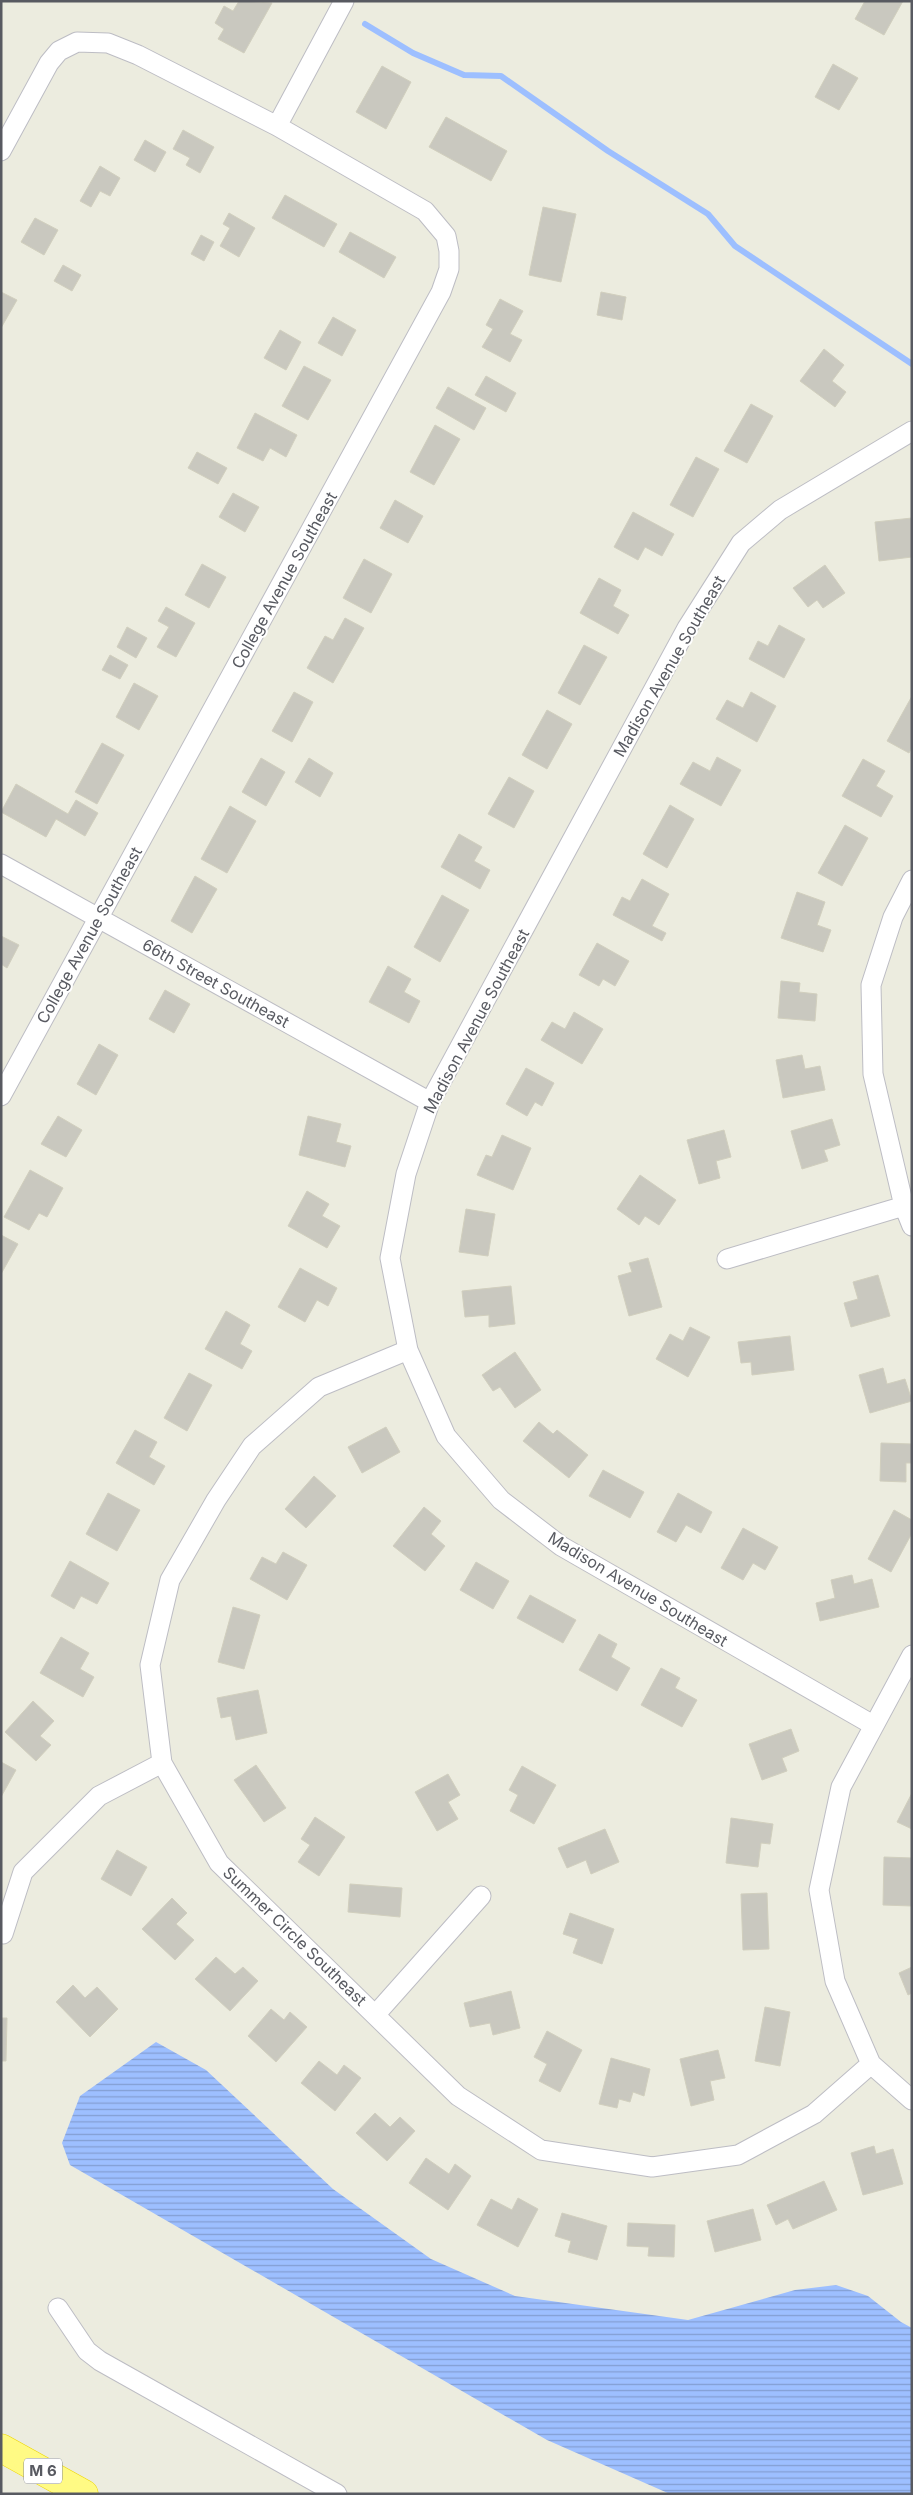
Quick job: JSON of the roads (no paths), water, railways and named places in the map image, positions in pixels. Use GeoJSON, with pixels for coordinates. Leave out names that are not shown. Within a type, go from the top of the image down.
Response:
{"type":"FeatureCollection","features":[{"type":"Feature","properties":{"kind":"highway","name":"M 6"},"geometry":{"type":"LineString","coordinates":[[1,2448],[84,2494]]}},
{"type":"Feature","properties":{"kind":"street"},"geometry":{"type":"LineString","coordinates":[[277,126],[344,1]]}},
{"type":"Feature","properties":{"kind":"street","name":"College Avenue Southeast"},"geometry":{"type":"LineString","coordinates":[[1,151],[49,62],[59,51],[77,42],[108,43],[138,55],[277,126],[425,211],[446,236],[449,251],[449,269],[441,292],[1,1096]]}},
{"type":"Feature","properties":{"kind":"street","name":"Madison Avenue Southeast"},"geometry":{"type":"LineString","coordinates":[[873,1725],[561,1546],[501,1500],[446,1436],[408,1350],[390,1258],[406,1174],[430,1102],[687,628],[741,543],[780,510],[912,431]]}},
{"type":"Feature","properties":{"kind":"street","name":"66th Street Southeast"},"geometry":{"type":"LineString","coordinates":[[1,864],[430,1102]]}},
{"type":"Feature","properties":{"kind":"street"},"geometry":{"type":"LineString","coordinates":[[912,880],[893,917],[871,985],[873,1074],[904,1206],[912,1226]]}},
{"type":"Feature","properties":{"kind":"street"},"geometry":{"type":"LineString","coordinates":[[727,1259],[904,1206]]}},
{"type":"Feature","properties":{"kind":"street","name":"Summer Circle Southeast"},"geometry":{"type":"LineString","coordinates":[[408,1350],[319,1387],[252,1446],[216,1500],[170,1580],[150,1665],[162,1763],[219,1863],[458,2096],[542,2150],[652,2167],[738,2155],[814,2114],[871,2064]]}},
{"type":"Feature","properties":{"kind":"street"},"geometry":{"type":"LineString","coordinates":[[912,1655],[841,1787],[819,1890],[835,1981],[871,2064],[912,2100]]}},
{"type":"Feature","properties":{"kind":"street"},"geometry":{"type":"LineString","coordinates":[[2,1934],[23,1872],[99,1796],[162,1763]]}},
{"type":"Feature","properties":{"kind":"street"},"geometry":{"type":"LineString","coordinates":[[376,2014],[481,1896]]}},
{"type":"Feature","properties":{"kind":"street"},"geometry":{"type":"LineString","coordinates":[[58,2308],[81,2344],[100,2361],[337,2494]]}},
{"type":"Feature","properties":{"kind":"water"},"geometry":{"type":"Polygon","coordinates":[[[156,2042],[206,2070],[333,2189],[431,2259],[515,2296],[688,2320],[795,2290],[836,2285],[868,2296],[901,2322],[912,2328],[912,2494],[670,2494],[547,2440],[70,2165],[62,2143],[80,2096],[156,2042]]]}},
{"type":"Feature","properties":{"kind":"waterway"},"geometry":{"type":"LineString","coordinates":[[365,24],[413,53],[464,75],[501,76],[608,151],[708,214],[735,246],[912,364]]}}]}
